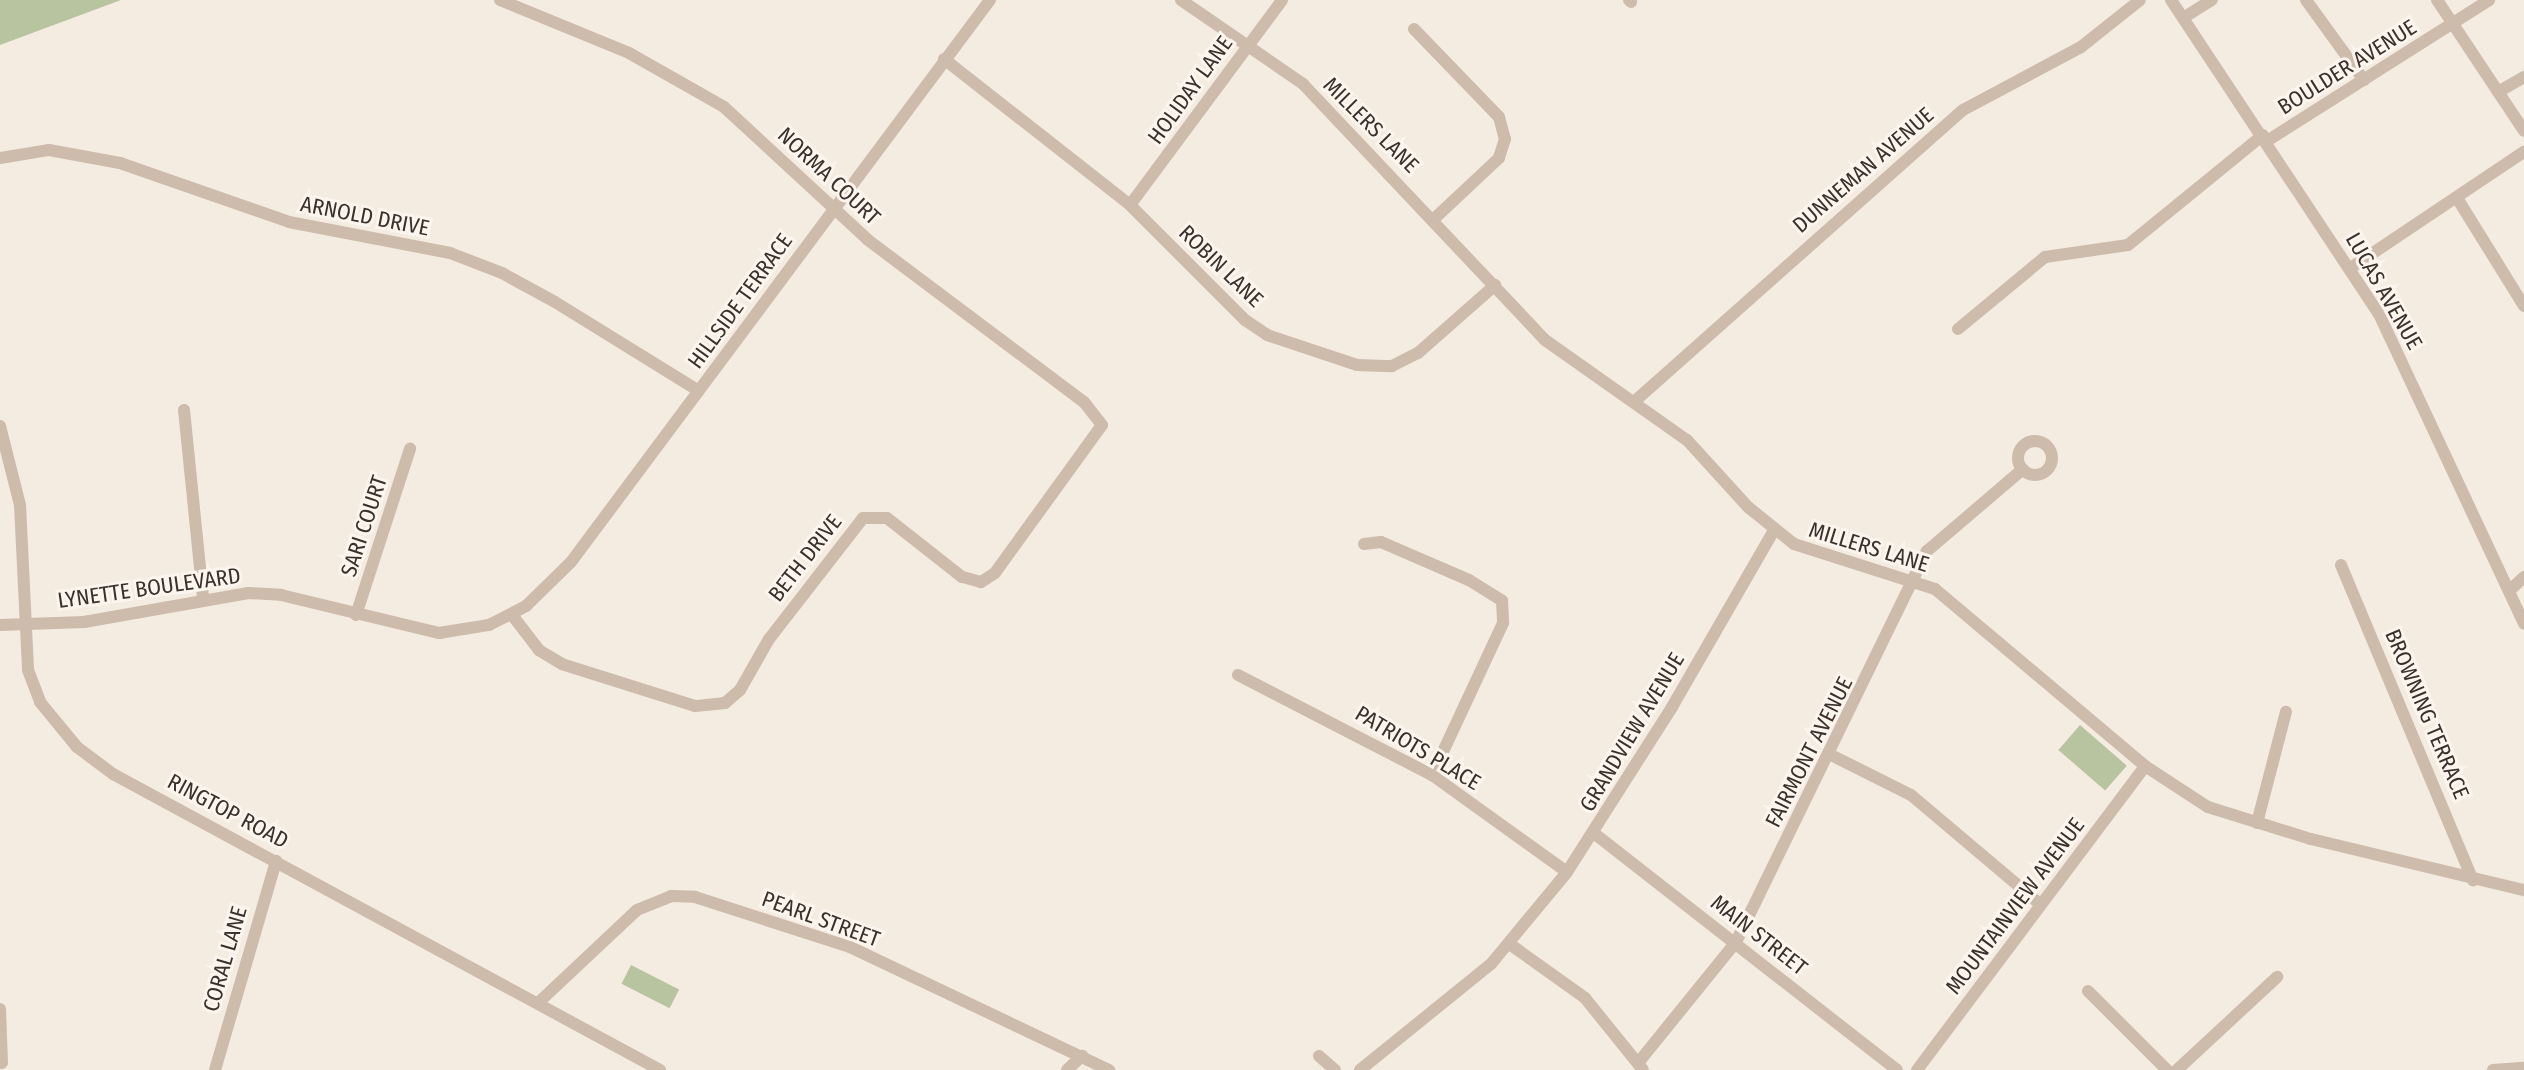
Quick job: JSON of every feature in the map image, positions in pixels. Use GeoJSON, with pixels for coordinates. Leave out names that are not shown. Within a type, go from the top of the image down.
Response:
{"type":"FeatureCollection","features":[{"type":"Feature","properties":{"kind":"street","name":"NORMA COURT"},"geometry":{"type":"LineString","coordinates":[[500,0],[690,84],[724,107],[833,208],[1084,402],[1102,425]]}},
{"type":"Feature","properties":{"kind":"street","name":"HILLSIDE TERRACE"},"geometry":{"type":"LineString","coordinates":[[512,615],[549,587],[571,562],[990,0]]}},
{"type":"Feature","properties":{"kind":"street","name":"MILLERS LANE"},"geometry":{"type":"LineString","coordinates":[[1181,0],[1303,84],[1435,218],[1545,340],[1687,440],[1774,530],[1817,555],[1917,580],[1966,612],[2145,766],[2182,794],[2257,823],[2473,880],[2524,890]]}},
{"type":"Feature","properties":{"kind":"street","name":"HOLIDAY LANE"},"geometry":{"type":"LineString","coordinates":[[1130,205],[1282,0]]}},
{"type":"Feature","properties":{"kind":"street","name":"DUNNEMAN AVENUE"},"geometry":{"type":"LineString","coordinates":[[1635,401],[1963,110],[2081,47],[2140,0]]}},
{"type":"Feature","properties":{"kind":"street","name":"LUCAS AVENUE"},"geometry":{"type":"LineString","coordinates":[[2171,0],[2352,267],[2524,624]]}},
{"type":"Feature","properties":{"kind":"street"},"geometry":{"type":"LineString","coordinates":[[2183,18],[2212,0]]}},
{"type":"Feature","properties":{"kind":"street"},"geometry":{"type":"LineString","coordinates":[[2306,0],[2364,80]]}},
{"type":"Feature","properties":{"kind":"street"},"geometry":{"type":"LineString","coordinates":[[2437,0],[2524,131]]}},
{"type":"Feature","properties":{"kind":"street","name":"BOULDER AVENUE"},"geometry":{"type":"LineString","coordinates":[[1958,329],[2045,257],[2128,245],[2265,138],[2364,80],[2489,0]]}},
{"type":"Feature","properties":{"kind":"street"},"geometry":{"type":"LineString","coordinates":[[1414,29],[1499,117],[1505,139],[1499,158],[1435,218]]}},
{"type":"Feature","properties":{"kind":"street","name":"ROBIN LANE"},"geometry":{"type":"LineString","coordinates":[[944,59],[1130,205],[1245,320],[1267,335],[1357,365],[1392,366],[1418,353],[1495,285]]}},
{"type":"Feature","properties":{"kind":"street"},"geometry":{"type":"LineString","coordinates":[[2498,92],[2524,77]]}},
{"type":"Feature","properties":{"kind":"street","name":"ARNOLD DRIVE"},"geometry":{"type":"LineString","coordinates":[[0,158],[49,150],[120,163],[289,222],[450,253],[542,294],[699,391]]}},
{"type":"Feature","properties":{"kind":"street"},"geometry":{"type":"LineString","coordinates":[[2352,267],[2524,152]]}},
{"type":"Feature","properties":{"kind":"street"},"geometry":{"type":"LineString","coordinates":[[2457,198],[2524,306]]}},
{"type":"Feature","properties":{"kind":"street"},"geometry":{"type":"LineString","coordinates":[[184,410],[203,598]]}},
{"type":"Feature","properties":{"kind":"street","name":"BETH DRIVE"},"geometry":{"type":"LineString","coordinates":[[512,615],[539,650],[562,664],[695,706],[725,703],[740,690],[769,639],[863,518],[887,518],[962,577],[981,582],[995,573],[1102,425]]}},
{"type":"Feature","properties":{"kind":"street","name":"RINGTOP ROAD"},"geometry":{"type":"LineString","coordinates":[[0,426],[20,505],[28,670],[40,702],[77,747],[113,774],[660,1070]]}},
{"type":"Feature","properties":{"kind":"street","name":"SARI COURT"},"geometry":{"type":"LineString","coordinates":[[356,615],[410,449]]}},
{"type":"Feature","properties":{"kind":"street","name":"FAIRMONT AVENUE"},"geometry":{"type":"LineString","coordinates":[[1640,1067],[1736,942],[1935,539],[2023,469]]}},
{"type":"Feature","properties":{"kind":"street","name":"GRANDVIEW AVENUE"},"geometry":{"type":"LineString","coordinates":[[1360,1070],[1511,945],[1567,872],[1595,834],[1774,530]]}},
{"type":"Feature","properties":{"kind":"street"},"geometry":{"type":"LineString","coordinates":[[1364,544],[1381,542],[1469,580],[1502,601],[1503,623],[1432,775]]}},
{"type":"Feature","properties":{"kind":"street","name":"BROWNING TERRACE"},"geometry":{"type":"LineString","coordinates":[[2341,565],[2473,880]]}},
{"type":"Feature","properties":{"kind":"street"},"geometry":{"type":"LineString","coordinates":[[2509,591],[2524,577]]}},
{"type":"Feature","properties":{"kind":"street","name":"LYNETTE BOULEVARD"},"geometry":{"type":"LineString","coordinates":[[0,625],[132,616],[203,598],[281,595],[439,633],[489,625],[512,615]]}},
{"type":"Feature","properties":{"kind":"street","name":"PATRIOTS PLACE"},"geometry":{"type":"LineString","coordinates":[[1238,675],[1432,775],[1567,872]]}},
{"type":"Feature","properties":{"kind":"street"},"geometry":{"type":"LineString","coordinates":[[2257,823],[2286,712]]}},
{"type":"Feature","properties":{"kind":"street"},"geometry":{"type":"LineString","coordinates":[[1831,755],[1911,795],[2040,904]]}},
{"type":"Feature","properties":{"kind":"street","name":"MOUNTAINVIEW AVENUE"},"geometry":{"type":"LineString","coordinates":[[1917,1070],[2145,766]]}},
{"type":"Feature","properties":{"kind":"street","name":"MAIN STREET"},"geometry":{"type":"LineString","coordinates":[[1595,834],[1897,1070]]}},
{"type":"Feature","properties":{"kind":"street","name":"CORAL LANE"},"geometry":{"type":"LineString","coordinates":[[215,1070],[276,861]]}},
{"type":"Feature","properties":{"kind":"street","name":"PEARL STREET"},"geometry":{"type":"LineString","coordinates":[[538,1003],[637,910],[671,896],[695,897],[850,947],[1109,1070]]}},
{"type":"Feature","properties":{"kind":"street"},"geometry":{"type":"LineString","coordinates":[[1511,945],[1585,998],[1640,1067]]}},
{"type":"Feature","properties":{"kind":"street"},"geometry":{"type":"LineString","coordinates":[[2177,1070],[2277,977]]}},
{"type":"Feature","properties":{"kind":"street"},"geometry":{"type":"LineString","coordinates":[[2088,991],[2167,1070]]}},
{"type":"Feature","properties":{"kind":"street"},"geometry":{"type":"LineString","coordinates":[[0,1009],[2,1063]]}},
{"type":"Feature","properties":{"kind":"street"},"geometry":{"type":"LineString","coordinates":[[1067,1070],[1082,1056]]}},
{"type":"Feature","properties":{"kind":"street"},"geometry":{"type":"LineString","coordinates":[[1319,1056],[1335,1070]]}},
{"type":"Feature","properties":{"kind":"street"},"geometry":{"type":"LineString","coordinates":[[2493,1070],[2524,1068]]}},
{"type":"Feature","properties":{"kind":"green space"},"geometry":{"type":"Polygon","coordinates":[[[0,0],[121,0],[0,45],[0,0]]]}},
{"type":"Feature","properties":{"kind":"green space"},"geometry":{"type":"Polygon","coordinates":[[[2080,725],[2127,766],[2105,791],[2058,750],[2080,725]]]}},
{"type":"Feature","properties":{"kind":"green space"},"geometry":{"type":"Polygon","coordinates":[[[631,965],[679,990],[670,1008],[621,984],[631,965]]]}}]}
